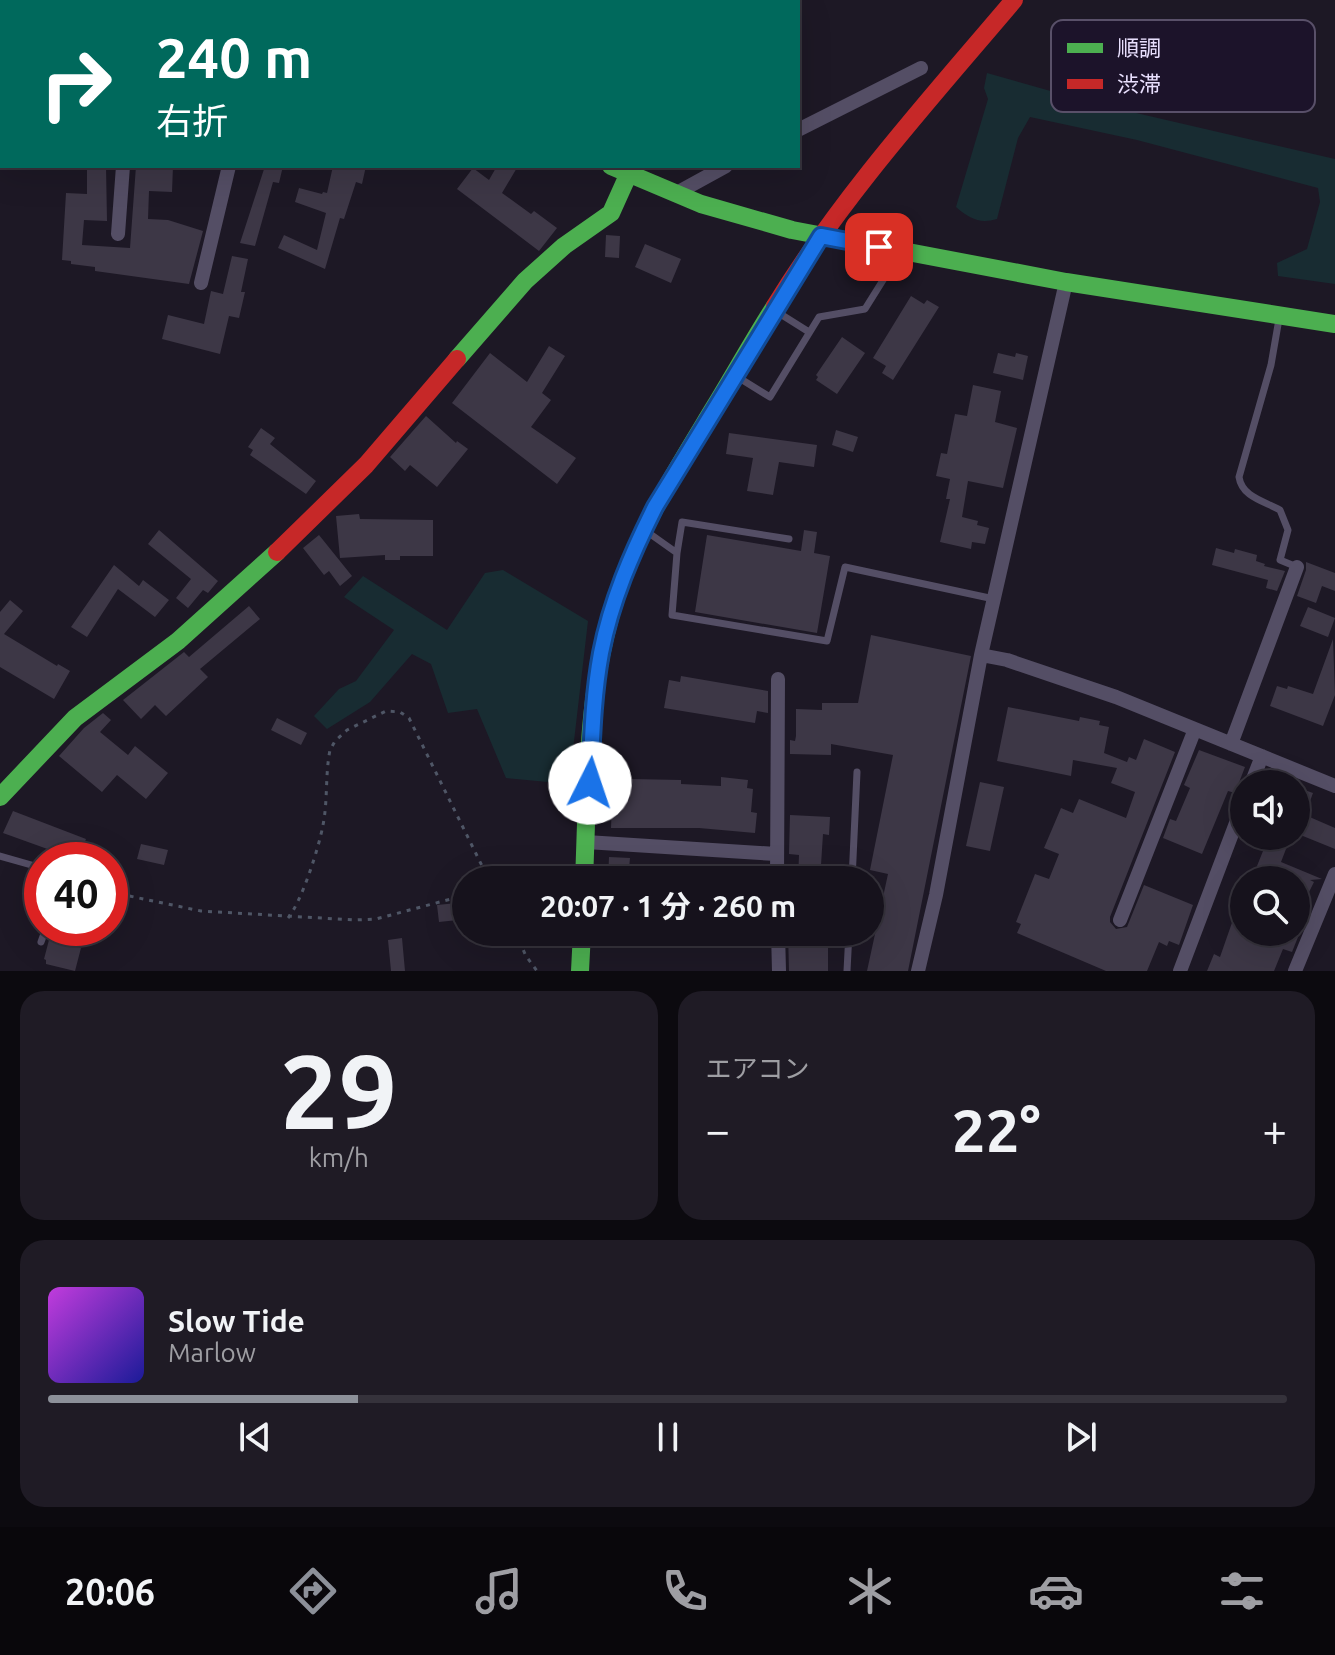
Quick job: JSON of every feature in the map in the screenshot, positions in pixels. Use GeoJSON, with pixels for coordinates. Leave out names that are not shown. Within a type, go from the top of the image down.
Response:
{"type":"FeatureCollection","features":[{"type":"Feature","properties":{"kind":"street"},"geometry":{"type":"LineString","coordinates":[[585,866],[595,696],[601,652],[632,554],[734,375],[821,236],[1014,0]]}},
{"type":"Feature","properties":{"kind":"street"},"geometry":{"type":"LineString","coordinates":[[800,129],[921,68]]}},
{"type":"Feature","properties":{"kind":"street"},"geometry":{"type":"LineString","coordinates":[[118,234],[123,168]]}},
{"type":"Feature","properties":{"kind":"street"},"geometry":{"type":"LineString","coordinates":[[201,283],[229,168]]}},
{"type":"Feature","properties":{"kind":"street"},"geometry":{"type":"LineString","coordinates":[[675,194],[722,168]]}},
{"type":"Feature","properties":{"kind":"street"},"geometry":{"type":"LineString","coordinates":[[0,797],[75,718],[178,641],[283,547],[366,465],[525,281],[564,246],[611,213],[620,170],[675,194],[731,213],[821,236],[1066,282],[1335,324]]}},
{"type":"Feature","properties":{"kind":"street"},"geometry":{"type":"LineString","coordinates":[[918,971],[936,895],[981,655],[1066,282]]}},
{"type":"Feature","properties":{"kind":"street"},"geometry":{"type":"LineString","coordinates":[[1231,744],[1297,567]]}},
{"type":"Feature","properties":{"kind":"street"},"geometry":{"type":"LineString","coordinates":[[981,655],[1007,660],[1116,697],[1334,782]]}},
{"type":"Feature","properties":{"kind":"street"},"geometry":{"type":"LineString","coordinates":[[776,866],[778,679]]}},
{"type":"Feature","properties":{"kind":"street"},"geometry":{"type":"LineString","coordinates":[[1120,920],[1195,729]]}},
{"type":"Feature","properties":{"kind":"street"},"geometry":{"type":"LineString","coordinates":[[1256,770],[1262,756]]}},
{"type":"Feature","properties":{"kind":"street"},"geometry":{"type":"LineString","coordinates":[[1180,971],[1230,839]]}},
{"type":"Feature","properties":{"kind":"street"},"geometry":{"type":"LineString","coordinates":[[586,842],[776,854]]}},
{"type":"Feature","properties":{"kind":"street"},"geometry":{"type":"LineString","coordinates":[[1295,971],[1335,874]]}},
{"type":"Feature","properties":{"kind":"street"},"geometry":{"type":"LineString","coordinates":[[580,971],[581,946]]}},
{"type":"Feature","properties":{"kind":"street"},"geometry":{"type":"LineString","coordinates":[[778,946],[779,971]]}},
{"type":"Feature","properties":{"kind":"lane"},"geometry":{"type":"LineString","coordinates":[[734,375],[770,397],[819,317],[865,309],[901,251]]}},
{"type":"Feature","properties":{"kind":"lane"},"geometry":{"type":"LineString","coordinates":[[774,310],[809,332]]}},
{"type":"Feature","properties":{"kind":"lane"},"geometry":{"type":"LineString","coordinates":[[1279,316],[1271,365],[1239,477],[1245,493],[1280,510],[1288,530],[1280,560],[1297,567]]}},
{"type":"Feature","properties":{"kind":"lane"},"geometry":{"type":"LineString","coordinates":[[789,539],[682,522],[672,615],[827,641],[845,567],[994,599]]}},
{"type":"Feature","properties":{"kind":"lane"},"geometry":{"type":"LineString","coordinates":[[644,530],[677,553]]}},
{"type":"Feature","properties":{"kind":"lane"},"geometry":{"type":"LineString","coordinates":[[853,866],[857,772]]}},
{"type":"Feature","properties":{"kind":"lane"},"geometry":{"type":"LineString","coordinates":[[0,856],[24,863]]}},
{"type":"Feature","properties":{"kind":"lane"},"geometry":{"type":"LineString","coordinates":[[847,971],[848,946]]}},
{"type":"Feature","properties":{"kind":"path"},"geometry":{"type":"LineString","coordinates":[[288,918],[301,894],[323,826],[330,750],[347,730],[386,711],[400,712],[417,729],[447,799],[482,866]]}},
{"type":"Feature","properties":{"kind":"path"},"geometry":{"type":"LineString","coordinates":[[128,896],[201,911],[288,918],[376,919],[452,899]]}},
{"type":"Feature","properties":{"kind":"path"},"geometry":{"type":"LineString","coordinates":[[521,946],[537,971]]}},
{"type":"Feature","properties":{"kind":"shaded area"},"geometry":{"type":"Polygon","coordinates":[[[987,73],[1051,91],[1051,112],[1132,112],[1335,159],[1335,284],[1278,276],[1277,263],[1307,249],[1320,202],[1318,188],[1137,140],[1030,117],[1018,138],[997,219],[980,221],[966,215],[956,207],[988,99],[984,88],[987,73]]]}},
{"type":"Feature","properties":{"kind":"shaded area"},"geometry":{"type":"Polygon","coordinates":[[[503,570],[588,621],[569,784],[506,778],[477,709],[448,713],[431,664],[412,654],[370,702],[327,729],[314,716],[339,689],[356,681],[394,630],[344,597],[363,576],[447,630],[485,573],[503,570]]]}},
{"type":"Feature","properties":{"kind":"building"},"geometry":{"type":"Polygon","coordinates":[[[87,168],[106,168],[107,221],[84,220],[82,245],[130,248],[136,168],[173,168],[172,192],[149,191],[148,219],[168,220],[203,231],[189,284],[95,271],[95,267],[62,260],[66,193],[87,194],[87,168]]]}},
{"type":"Feature","properties":{"kind":"building"},"geometry":{"type":"Polygon","coordinates":[[[264,168],[283,168],[279,183],[273,182],[255,246],[240,243],[264,168]]]}},
{"type":"Feature","properties":{"kind":"building"},"geometry":{"type":"Polygon","coordinates":[[[333,168],[366,168],[362,184],[356,182],[344,219],[340,218],[325,269],[278,248],[284,235],[317,250],[326,213],[295,202],[299,188],[327,193],[333,168]]]}},
{"type":"Feature","properties":{"kind":"building"},"geometry":{"type":"Polygon","coordinates":[[[473,168],[489,180],[496,168],[517,168],[502,193],[557,228],[539,251],[457,189],[473,168]]]}},
{"type":"Feature","properties":{"kind":"building"},"geometry":{"type":"Polygon","coordinates":[[[606,235],[620,236],[619,258],[605,257],[606,235]]]}},
{"type":"Feature","properties":{"kind":"building"},"geometry":{"type":"Polygon","coordinates":[[[645,244],[681,259],[671,283],[635,267],[645,244]]]}},
{"type":"Feature","properties":{"kind":"building"},"geometry":{"type":"Polygon","coordinates":[[[232,256],[248,259],[241,292],[245,292],[239,318],[229,316],[220,354],[162,339],[168,315],[204,324],[211,291],[223,294],[232,256]]]}},
{"type":"Feature","properties":{"kind":"building"},"geometry":{"type":"Polygon","coordinates":[[[911,296],[924,304],[927,300],[939,307],[893,380],[882,373],[886,366],[873,358],[911,296]]]}},
{"type":"Feature","properties":{"kind":"building"},"geometry":{"type":"Polygon","coordinates":[[[842,337],[865,353],[837,394],[816,380],[816,375],[842,337]]]}},
{"type":"Feature","properties":{"kind":"building"},"geometry":{"type":"Polygon","coordinates":[[[549,346],[565,356],[542,393],[551,400],[531,427],[576,458],[557,484],[452,403],[490,353],[527,382],[549,346]]]}},
{"type":"Feature","properties":{"kind":"building"},"geometry":{"type":"Polygon","coordinates":[[[998,353],[1028,356],[1023,380],[993,373],[998,353]]]}},
{"type":"Feature","properties":{"kind":"building"},"geometry":{"type":"Polygon","coordinates":[[[973,385],[1001,391],[995,422],[1017,428],[1003,488],[968,481],[962,517],[989,528],[985,544],[972,542],[971,549],[940,542],[950,499],[946,499],[950,479],[936,476],[941,453],[947,454],[955,414],[967,416],[973,385]]]}},
{"type":"Feature","properties":{"kind":"building"},"geometry":{"type":"Polygon","coordinates":[[[426,416],[456,443],[468,449],[437,487],[410,465],[405,471],[390,457],[426,416]]]}},
{"type":"Feature","properties":{"kind":"building"},"geometry":{"type":"Polygon","coordinates":[[[261,428],[275,438],[270,444],[316,481],[306,494],[250,455],[253,450],[248,447],[261,428]]]}},
{"type":"Feature","properties":{"kind":"building"},"geometry":{"type":"Polygon","coordinates":[[[836,430],[858,437],[853,452],[832,445],[836,430]]]}},
{"type":"Feature","properties":{"kind":"building"},"geometry":{"type":"Polygon","coordinates":[[[729,433],[817,445],[814,467],[779,462],[773,495],[747,491],[753,458],[726,454],[729,433]]]}},
{"type":"Feature","properties":{"kind":"building"},"geometry":{"type":"Polygon","coordinates":[[[359,514],[360,519],[433,520],[433,556],[400,556],[400,560],[385,560],[385,555],[340,558],[336,516],[359,514]]]}},
{"type":"Feature","properties":{"kind":"building"},"geometry":{"type":"Polygon","coordinates":[[[159,530],[218,581],[208,593],[203,590],[188,608],[176,598],[191,579],[148,544],[159,530]]]}},
{"type":"Feature","properties":{"kind":"building"},"geometry":{"type":"Polygon","coordinates":[[[804,530],[817,532],[814,553],[830,556],[817,633],[695,612],[707,535],[801,551],[804,530]]]}},
{"type":"Feature","properties":{"kind":"building"},"geometry":{"type":"Polygon","coordinates":[[[319,535],[352,576],[340,586],[329,571],[324,575],[303,548],[319,535]]]}},
{"type":"Feature","properties":{"kind":"building"},"geometry":{"type":"Polygon","coordinates":[[[1216,548],[1257,555],[1256,561],[1264,566],[1285,571],[1277,591],[1266,588],[1268,580],[1212,565],[1216,548]]]}},
{"type":"Feature","properties":{"kind":"building"},"geometry":{"type":"Polygon","coordinates":[[[1306,562],[1335,573],[1335,591],[1322,586],[1316,603],[1297,596],[1306,562]]]}},
{"type":"Feature","properties":{"kind":"building"},"geometry":{"type":"Polygon","coordinates":[[[114,565],[139,586],[143,580],[169,600],[155,617],[118,589],[87,637],[71,627],[114,565]]]}},
{"type":"Feature","properties":{"kind":"building"},"geometry":{"type":"Polygon","coordinates":[[[10,600],[23,611],[4,634],[70,671],[54,699],[0,667],[0,612],[10,600]]]}},
{"type":"Feature","properties":{"kind":"building"},"geometry":{"type":"Polygon","coordinates":[[[249,606],[260,619],[200,669],[208,677],[166,716],[155,705],[141,719],[123,700],[184,652],[189,657],[249,606]]]}},
{"type":"Feature","properties":{"kind":"building"},"geometry":{"type":"Polygon","coordinates":[[[1308,607],[1335,618],[1328,637],[1300,626],[1308,607]]]}},
{"type":"Feature","properties":{"kind":"building"},"geometry":{"type":"Polygon","coordinates":[[[871,635],[971,656],[908,971],[867,971],[872,946],[884,946],[884,892],[888,874],[884,873],[884,866],[871,866],[893,755],[831,744],[831,755],[790,754],[790,740],[795,741],[796,736],[796,709],[822,710],[822,703],[858,703],[871,635]]]}},
{"type":"Feature","properties":{"kind":"building"},"geometry":{"type":"Polygon","coordinates":[[[1333,639],[1335,695],[1323,726],[1270,706],[1277,686],[1313,694],[1333,639]]]}},
{"type":"Feature","properties":{"kind":"building"},"geometry":{"type":"Polygon","coordinates":[[[681,676],[768,691],[768,713],[757,711],[755,723],[664,708],[669,680],[680,682],[681,676]]]}},
{"type":"Feature","properties":{"kind":"building"},"geometry":{"type":"Polygon","coordinates":[[[1008,707],[1079,721],[1080,717],[1100,721],[1099,725],[1109,727],[1104,753],[1127,762],[1129,757],[1136,760],[1144,739],[1175,752],[1110,917],[1116,929],[1127,927],[1144,885],[1193,905],[1179,945],[1169,941],[1167,946],[1159,942],[1147,971],[1106,971],[1017,933],[1021,924],[1016,922],[1035,874],[1049,879],[1059,854],[1044,848],[1061,808],[1073,813],[1079,799],[1126,818],[1135,792],[1111,783],[1117,768],[1073,760],[1071,776],[997,761],[1008,707]]]}},
{"type":"Feature","properties":{"kind":"building"},"geometry":{"type":"Polygon","coordinates":[[[103,713],[111,720],[100,732],[128,755],[135,746],[168,773],[146,799],[117,775],[102,792],[59,756],[84,728],[103,713]]]}},
{"type":"Feature","properties":{"kind":"building"},"geometry":{"type":"Polygon","coordinates":[[[277,718],[307,733],[301,745],[271,730],[277,718]]]}},
{"type":"Feature","properties":{"kind":"building"},"geometry":{"type":"Polygon","coordinates":[[[1199,750],[1245,767],[1244,770],[1230,770],[1230,792],[1202,854],[1163,838],[1170,819],[1176,821],[1190,788],[1184,785],[1199,750]]]}},
{"type":"Feature","properties":{"kind":"building"},"geometry":{"type":"Polygon","coordinates":[[[613,771],[631,772],[631,779],[681,780],[681,784],[721,786],[721,777],[748,780],[747,788],[753,789],[751,812],[757,813],[755,833],[699,828],[611,828],[613,771]]]}},
{"type":"Feature","properties":{"kind":"building"},"geometry":{"type":"Polygon","coordinates":[[[980,782],[1004,787],[990,851],[966,846],[980,782]]]}},
{"type":"Feature","properties":{"kind":"building"},"geometry":{"type":"Polygon","coordinates":[[[13,811],[86,839],[85,842],[28,842],[3,833],[13,811]]]}},
{"type":"Feature","properties":{"kind":"building"},"geometry":{"type":"Polygon","coordinates":[[[790,815],[830,817],[829,835],[823,834],[821,865],[830,866],[799,866],[799,855],[789,854],[790,815]]]}},
{"type":"Feature","properties":{"kind":"building"},"geometry":{"type":"Polygon","coordinates":[[[1310,817],[1335,828],[1335,849],[1310,839],[1310,817]]]}},
{"type":"Feature","properties":{"kind":"building"},"geometry":{"type":"Polygon","coordinates":[[[141,844],[168,850],[164,865],[137,859],[141,844]]]}},
{"type":"Feature","properties":{"kind":"building"},"geometry":{"type":"Polygon","coordinates":[[[1263,850],[1286,850],[1281,862],[1291,866],[1257,866],[1263,850]]]}},
{"type":"Feature","properties":{"kind":"building"},"geometry":{"type":"Polygon","coordinates":[[[609,857],[630,858],[629,866],[609,866],[609,857]]]}},
{"type":"Feature","properties":{"kind":"building"},"geometry":{"type":"Polygon","coordinates":[[[452,904],[452,921],[439,922],[437,905],[452,904]]]}},
{"type":"Feature","properties":{"kind":"building"},"geometry":{"type":"Polygon","coordinates":[[[1230,928],[1230,946],[1294,946],[1292,952],[1283,949],[1274,971],[1207,971],[1214,954],[1220,957],[1230,928]]]}},
{"type":"Feature","properties":{"kind":"building"},"geometry":{"type":"Polygon","coordinates":[[[402,938],[405,971],[391,971],[388,940],[402,938]]]}},
{"type":"Feature","properties":{"kind":"building"},"geometry":{"type":"Polygon","coordinates":[[[47,946],[81,948],[75,971],[46,964],[47,946]]]}},
{"type":"Feature","properties":{"kind":"building"},"geometry":{"type":"Polygon","coordinates":[[[788,946],[828,946],[828,971],[789,971],[788,946]]]}},
{"type":"Feature","properties":{"kind":"traffic: fast"},"geometry":{"type":"LineString","coordinates":[[616,168],[701,204],[792,230],[1066,282],[1335,324]]}},
{"type":"Feature","properties":{"kind":"traffic: fast"},"geometry":{"type":"LineString","coordinates":[[457,359],[525,281],[564,246],[611,213],[629,173]]}},
{"type":"Feature","properties":{"kind":"traffic: fast"},"geometry":{"type":"LineString","coordinates":[[585,866],[588,775],[598,669],[615,601],[659,501],[775,306]]}},
{"type":"Feature","properties":{"kind":"traffic: fast"},"geometry":{"type":"LineString","coordinates":[[0,797],[75,718],[178,641],[277,552]]}},
{"type":"Feature","properties":{"kind":"traffic: fast"},"geometry":{"type":"LineString","coordinates":[[580,971],[581,946]]}},
{"type":"Feature","properties":{"kind":"traffic: jam"},"geometry":{"type":"LineString","coordinates":[[775,306],[858,187],[1014,0]]}},
{"type":"Feature","properties":{"kind":"traffic: jam"},"geometry":{"type":"LineString","coordinates":[[277,552],[366,465],[457,359]]}},
{"type":"Feature","properties":{"kind":"route"},"geometry":{"type":"LineString","coordinates":[[590,783],[601,652],[632,554],[655,507],[821,236],[879,247]]}}]}
